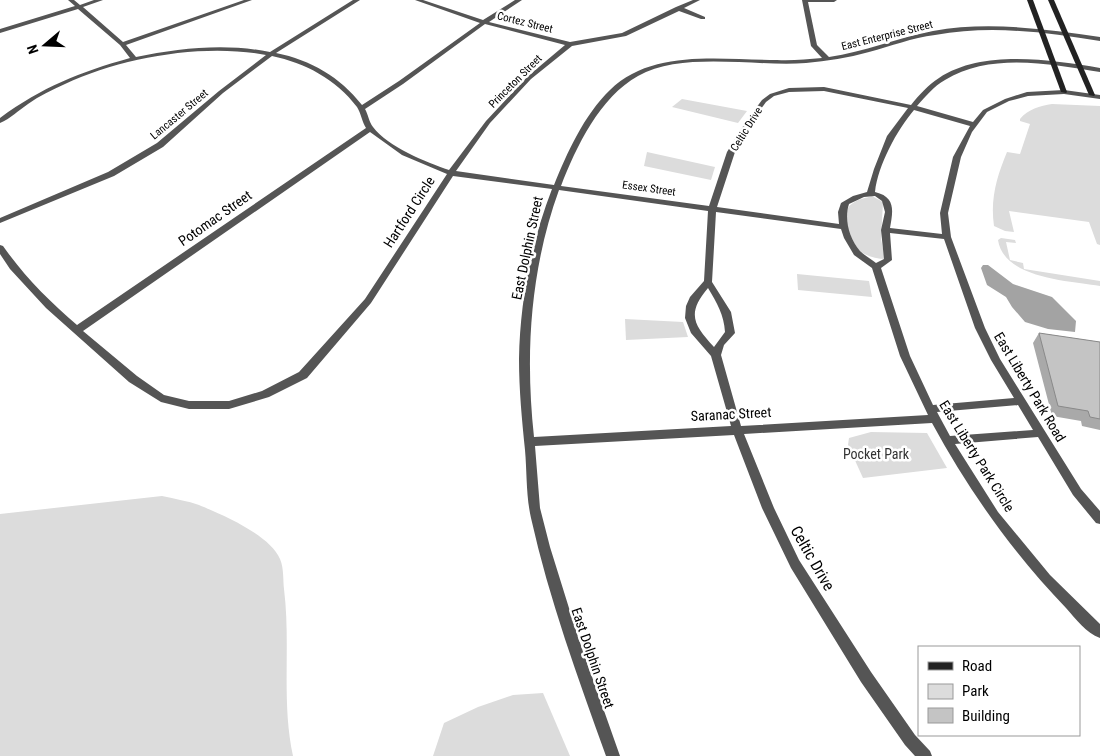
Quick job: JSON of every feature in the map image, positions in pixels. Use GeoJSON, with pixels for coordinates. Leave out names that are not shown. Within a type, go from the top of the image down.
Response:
{"type":"FeatureCollection","features":[{"type":"Feature","properties":{"kind":"street"},"geometry":{"type":"LineString","coordinates":[[71,0],[122,44],[134,59]]}},
{"type":"Feature","properties":{"kind":"street"},"geometry":{"type":"LineString","coordinates":[[0,31],[100,0]]}},
{"type":"Feature","properties":{"kind":"street"},"geometry":{"type":"LineString","coordinates":[[122,44],[249,0]]}},
{"type":"Feature","properties":{"kind":"street","name":"Lancaster Street"},"geometry":{"type":"LineString","coordinates":[[0,221],[111,174],[160,145],[220,92],[271,54],[357,0]]}},
{"type":"Feature","properties":{"kind":"street","name":"Cortez Street"},"geometry":{"type":"LineString","coordinates":[[418,0],[483,22],[570,44]]}},
{"type":"Feature","properties":{"kind":"street"},"geometry":{"type":"LineString","coordinates":[[361,108],[393,89],[483,22],[520,0]]}},
{"type":"Feature","properties":{"kind":"street"},"geometry":{"type":"LineString","coordinates":[[570,44],[624,36],[697,0]]}},
{"type":"Feature","properties":{"kind":"street"},"geometry":{"type":"LineString","coordinates":[[827,59],[814,46],[805,0],[834,0]]}},
{"type":"Feature","properties":{"kind":"street"},"geometry":{"type":"LineString","coordinates":[[1030,0],[1064,92]]}},
{"type":"Feature","properties":{"kind":"street"},"geometry":{"type":"LineString","coordinates":[[1051,0],[1079,67],[1096,96]]}},
{"type":"Feature","properties":{"kind":"street"},"geometry":{"type":"LineString","coordinates":[[678,8],[703,18]]}},
{"type":"Feature","properties":{"kind":"street","name":"East Enterprise Street"},"geometry":{"type":"LineString","coordinates":[[827,59],[853,55],[892,42],[936,32],[991,29],[1041,31],[1100,39]]}},
{"type":"Feature","properties":{"kind":"street","name":"Princeton Street"},"geometry":{"type":"LineString","coordinates":[[451,172],[488,122],[529,78],[570,44]]}},
{"type":"Feature","properties":{"kind":"street","name":"Hartford Circle"},"geometry":{"type":"LineString","coordinates":[[0,121],[34,97],[87,73],[134,59],[189,51],[212,50],[271,54],[321,71],[338,83],[361,108],[370,129],[394,148],[416,161],[451,172],[368,301],[303,375],[265,394],[229,405],[189,405],[161,398],[133,379],[49,306],[13,267],[0,248]]}},
{"type":"Feature","properties":{"kind":"street","name":"East Dolphin Street"},"geometry":{"type":"LineString","coordinates":[[613,756],[556,592],[536,512],[525,408],[524,357],[530,288],[555,187],[586,129],[603,102],[622,83],[646,71],[695,61],[772,62],[827,59]]}},
{"type":"Feature","properties":{"kind":"street"},"geometry":{"type":"LineString","coordinates":[[871,194],[871,189],[889,141],[903,118],[936,83],[960,70],[1006,62],[1054,63],[1100,70]]}},
{"type":"Feature","properties":{"kind":"street","name":"Celtic Drive"},"geometry":{"type":"LineString","coordinates":[[925,756],[910,740],[866,677],[796,564],[768,508],[737,429],[716,355],[694,331],[690,318],[691,306],[695,297],[708,282],[712,208],[731,152],[749,121],[772,95],[789,90],[824,89],[913,107],[974,125]]}},
{"type":"Feature","properties":{"kind":"street","name":"East Liberty Park Road"},"geometry":{"type":"LineString","coordinates":[[1096,96],[1064,92],[1027,94],[998,103],[985,111],[969,132],[957,157],[944,213],[946,237],[980,328],[996,360],[1077,492],[1100,519]]}},
{"type":"Feature","properties":{"kind":"street","name":"Potomac Street"},"geometry":{"type":"LineString","coordinates":[[76,331],[370,129]]}},
{"type":"Feature","properties":{"kind":"street","name":"Essex Street"},"geometry":{"type":"LineString","coordinates":[[451,172],[844,227]]}},
{"type":"Feature","properties":{"kind":"street"},"geometry":{"type":"LineString","coordinates":[[871,194],[876,194],[884,199],[888,205],[888,220],[885,230],[888,260],[876,267],[857,253],[848,238],[842,212],[845,203],[861,195],[871,194]]}},
{"type":"Feature","properties":{"kind":"street"},"geometry":{"type":"LineString","coordinates":[[885,230],[946,237]]}},
{"type":"Feature","properties":{"kind":"street","name":"East Liberty Park Circle"},"geometry":{"type":"LineString","coordinates":[[876,267],[905,356],[932,414],[947,440],[994,515],[1046,578],[1091,626],[1100,632]]}},
{"type":"Feature","properties":{"kind":"street"},"geometry":{"type":"LineString","coordinates":[[708,282],[727,310],[730,323],[730,333],[720,344],[716,355]]}},
{"type":"Feature","properties":{"kind":"street","name":"Saranac Street"},"geometry":{"type":"LineString","coordinates":[[529,442],[932,414],[1021,401]]}},
{"type":"Feature","properties":{"kind":"street"},"geometry":{"type":"LineString","coordinates":[[947,440],[1042,433]]}},
{"type":"Feature","properties":{"kind":"green space"},"geometry":{"type":"Polygon","coordinates":[[[682,99],[747,111],[738,123],[672,107],[682,99]]]}},
{"type":"Feature","properties":{"kind":"green space"},"geometry":{"type":"Polygon","coordinates":[[[1052,104],[1100,106],[1100,245],[1097,244],[1089,222],[1009,211],[1014,232],[1005,231],[994,226],[993,206],[1000,170],[1007,152],[1020,154],[1030,124],[1020,121],[1020,119],[1034,109],[1052,104]]]}},
{"type":"Feature","properties":{"kind":"green space"},"geometry":{"type":"Polygon","coordinates":[[[647,152],[715,167],[711,180],[644,166],[647,152]]]}},
{"type":"Feature","properties":{"kind":"green space"},"geometry":{"type":"Polygon","coordinates":[[[872,196],[883,202],[881,239],[885,259],[871,257],[859,250],[847,226],[846,213],[849,207],[857,200],[872,196]]]}},
{"type":"Feature","properties":{"kind":"green space"},"geometry":{"type":"Polygon","coordinates":[[[1001,238],[1015,240],[1016,243],[1006,242],[1010,260],[1023,263],[1024,269],[1100,281],[1100,286],[1056,280],[1025,270],[1012,263],[1003,253],[998,240],[1001,238]]]}},
{"type":"Feature","properties":{"kind":"green space"},"geometry":{"type":"Polygon","coordinates":[[[797,274],[869,281],[872,297],[798,290],[797,274]]]}},
{"type":"Feature","properties":{"kind":"green space"},"geometry":{"type":"Polygon","coordinates":[[[625,319],[683,322],[688,337],[626,340],[625,319]]]}},
{"type":"Feature","properties":{"kind":"green space","name":"Pocket Park"},"geometry":{"type":"Polygon","coordinates":[[[871,432],[927,433],[947,468],[863,478],[848,445],[849,438],[871,432]]]}},
{"type":"Feature","properties":{"kind":"green space"},"geometry":{"type":"Polygon","coordinates":[[[162,496],[199,505],[233,520],[266,542],[275,550],[280,559],[283,570],[286,610],[288,715],[293,756],[0,756],[0,514],[162,496]]]}},
{"type":"Feature","properties":{"kind":"green space"},"geometry":{"type":"Polygon","coordinates":[[[543,693],[570,756],[433,756],[444,723],[478,707],[513,695],[543,693]]]}},
{"type":"Feature","properties":{"kind":"shaded area"},"geometry":{"type":"Polygon","coordinates":[[[983,265],[988,265],[1013,284],[1052,297],[1076,321],[1075,332],[1048,329],[1025,322],[1006,297],[987,285],[981,268],[983,265]]]}},
{"type":"Feature","properties":{"kind":"building"},"geometry":{"type":"Polygon","coordinates":[[[1039,333],[1100,342],[1100,419],[1090,417],[1088,411],[1058,406],[1039,333]]]}}]}
